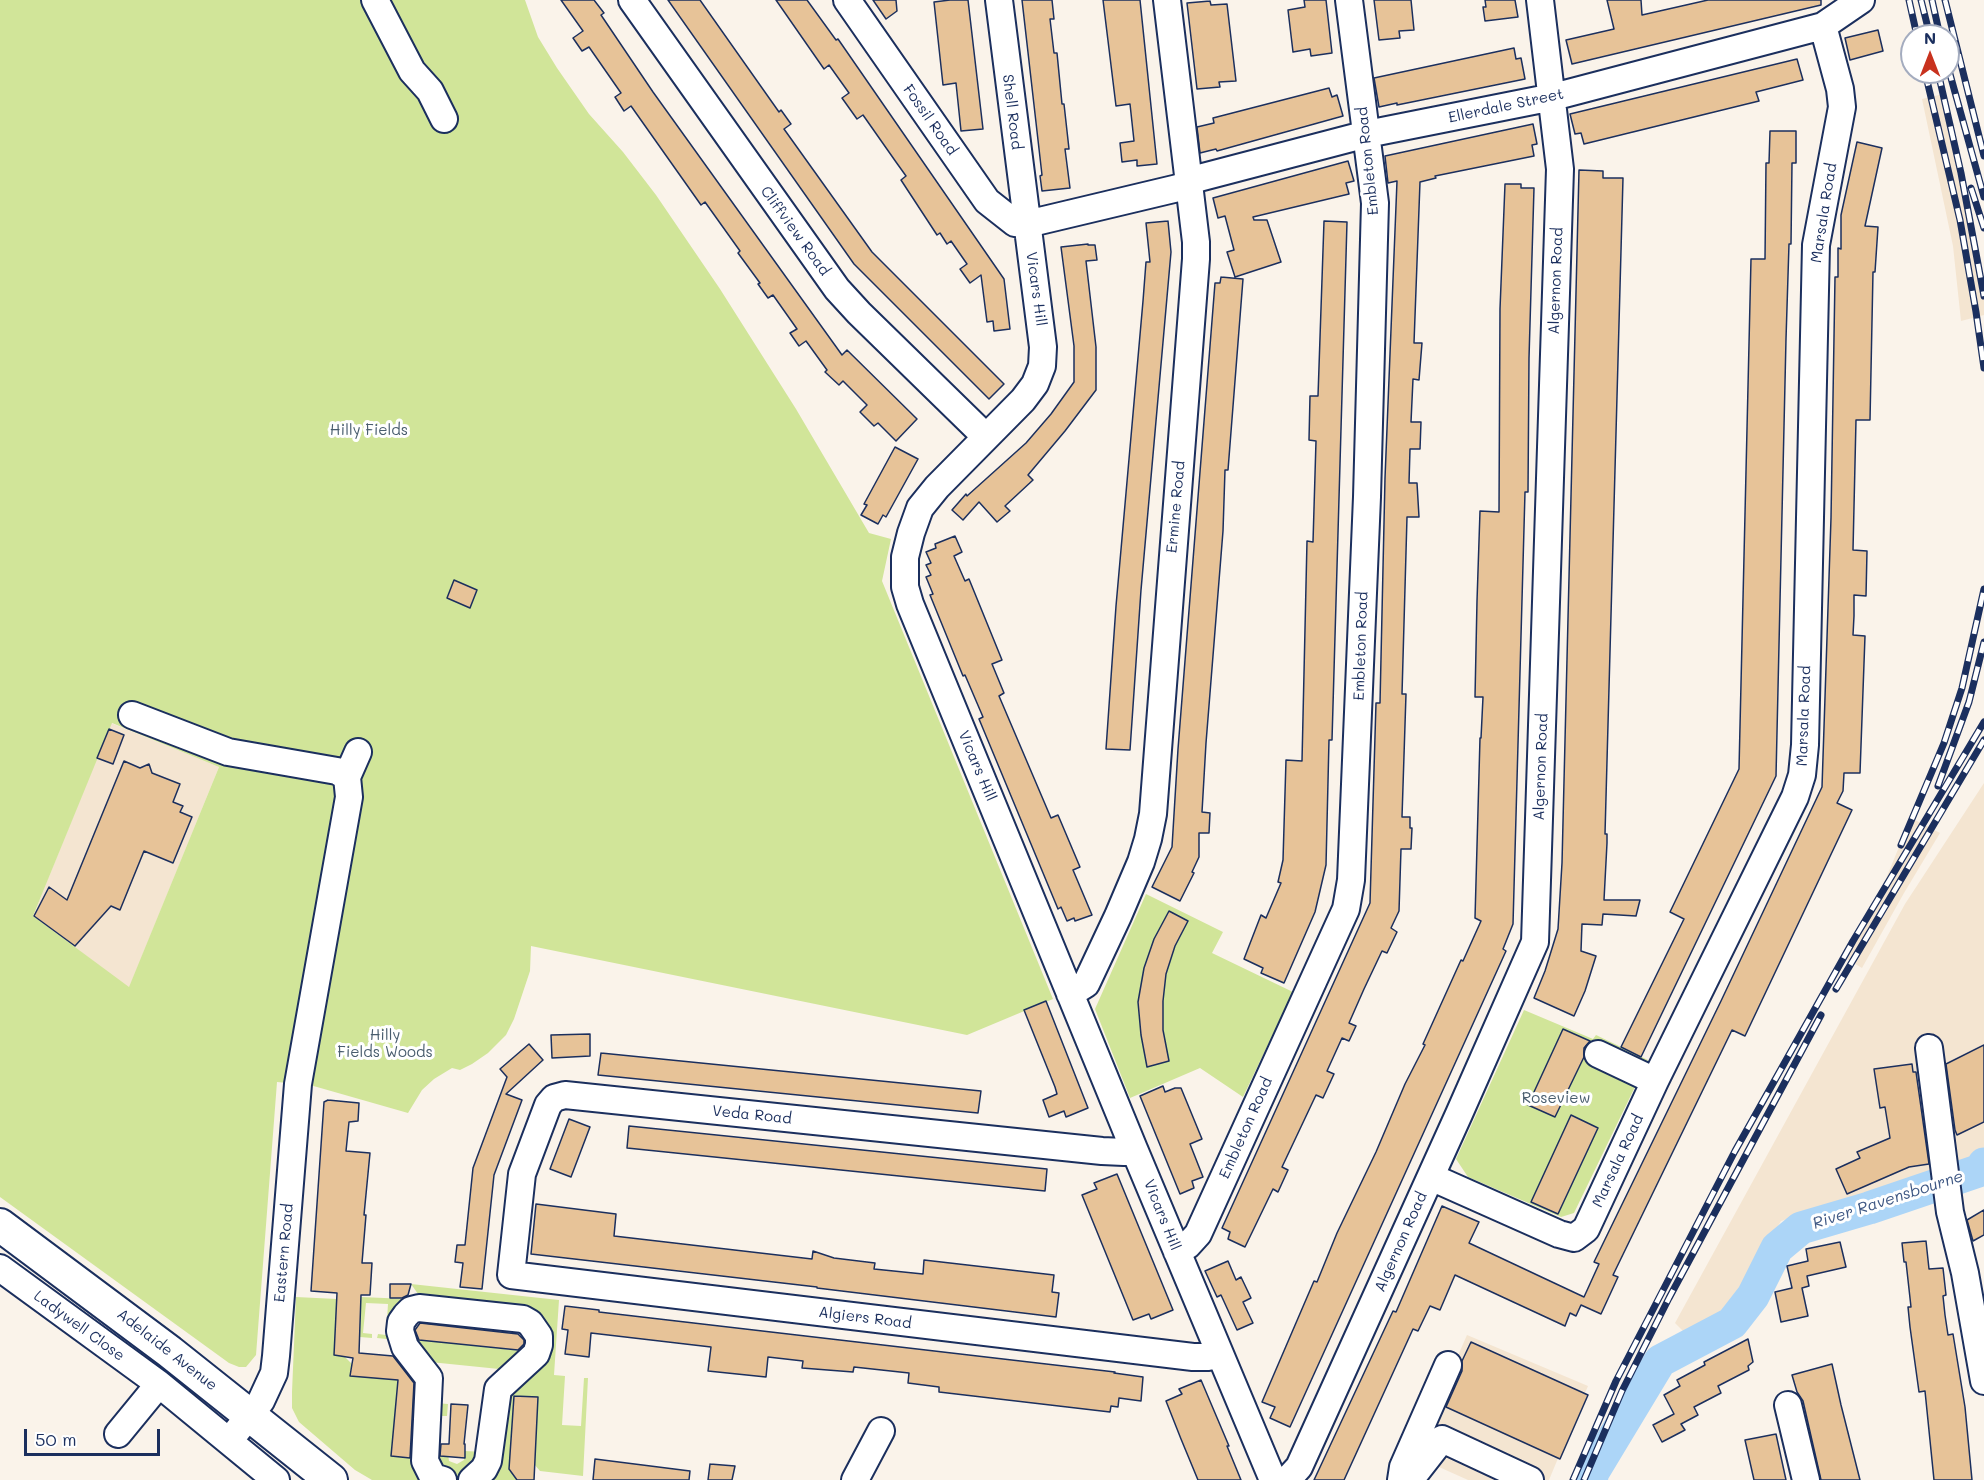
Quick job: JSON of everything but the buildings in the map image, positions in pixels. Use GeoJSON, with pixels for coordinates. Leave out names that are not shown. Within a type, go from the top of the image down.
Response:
{"type":"FeatureCollection","features":[{"type":"Feature","properties":{"kind":"main road","name":"Adelaide Avenue"},"geometry":{"type":"LineString","coordinates":[[0,1225],[110,1306],[331,1480]]}},
{"type":"Feature","properties":{"kind":"street"},"geometry":{"type":"LineString","coordinates":[[375,0],[412,71],[430,91],[444,119]]}},
{"type":"Feature","properties":{"kind":"street","name":"Cliffview Road"},"geometry":{"type":"LineString","coordinates":[[632,0],[837,289],[986,437]]}},
{"type":"Feature","properties":{"kind":"street","name":"Fossil Road"},"geometry":{"type":"LineString","coordinates":[[846,0],[987,201],[1015,223],[1027,224]]}},
{"type":"Feature","properties":{"kind":"street","name":"Shell Road"},"geometry":{"type":"LineString","coordinates":[[999,0],[1027,224]]}},
{"type":"Feature","properties":{"kind":"street","name":"Ermine Road"},"geometry":{"type":"LineString","coordinates":[[1071,994],[1086,984],[1118,916],[1141,862],[1153,814],[1196,260],[1196,242],[1167,0]]}},
{"type":"Feature","properties":{"kind":"street","name":"Embleton Road"},"geometry":{"type":"LineString","coordinates":[[1177,1252],[1188,1245],[1198,1234],[1346,909],[1351,880],[1367,485],[1375,203],[1349,0]]}},
{"type":"Feature","properties":{"kind":"street","name":"Algernon Road"},"geometry":{"type":"LineString","coordinates":[[1287,1480],[1299,1467],[1535,942],[1560,169],[1540,0]]}},
{"type":"Feature","properties":{"kind":"street","name":"Ellerdale Street"},"geometry":{"type":"LineString","coordinates":[[1189,183],[1199,178],[1366,135],[1553,97],[1823,26],[1861,0]]}},
{"type":"Feature","properties":{"kind":"street","name":"Marsala Road"},"geometry":{"type":"LineString","coordinates":[[1431,1177],[1559,1234],[1574,1238],[1586,1229],[1655,1081],[1795,796],[1802,775],[1805,745],[1816,245],[1842,107],[1840,89],[1823,26]]}},
{"type":"Feature","properties":{"kind":"street"},"geometry":{"type":"LineString","coordinates":[[1027,224],[1178,188],[1189,183]]}},
{"type":"Feature","properties":{"kind":"street","name":"Vicars Hill"},"geometry":{"type":"LineString","coordinates":[[1027,224],[1043,347],[1042,366],[1035,384],[1023,400],[937,487],[920,508],[910,533],[905,557],[905,587],[914,614],[1134,1149],[1273,1480]]}},
{"type":"Feature","properties":{"kind":"street"},"geometry":{"type":"LineString","coordinates":[[132,715],[228,752],[337,771],[347,777],[358,752]]}},
{"type":"Feature","properties":{"kind":"street","name":"Eastern Road"},"geometry":{"type":"LineString","coordinates":[[250,1416],[270,1384],[276,1356],[298,1084],[349,796],[347,777]]}},
{"type":"Feature","properties":{"kind":"street"},"geometry":{"type":"LineString","coordinates":[[1929,1048],[1950,1212],[1974,1267],[1984,1381]]}},
{"type":"Feature","properties":{"kind":"street"},"geometry":{"type":"LineString","coordinates":[[1598,1054],[1655,1081]]}},
{"type":"Feature","properties":{"kind":"street","name":"Veda Road"},"geometry":{"type":"LineString","coordinates":[[511,1275],[522,1174],[548,1105],[554,1098],[565,1095],[1102,1151],[1124,1152],[1134,1149]]}},
{"type":"Feature","properties":{"kind":"street","name":"Ladywell Close"},"geometry":{"type":"LineString","coordinates":[[0,1268],[159,1384],[276,1480]]}},
{"type":"Feature","properties":{"kind":"street","name":"Algiers Road"},"geometry":{"type":"LineString","coordinates":[[511,1275],[1193,1357],[1220,1355]]}},
{"type":"Feature","properties":{"kind":"street"},"geometry":{"type":"LineString","coordinates":[[443,1480],[433,1477],[425,1461],[429,1378],[405,1347],[400,1331],[401,1322],[406,1315],[411,1310],[419,1308],[523,1319],[530,1323],[539,1336],[536,1354],[498,1389],[488,1461],[484,1469],[472,1480]]}},
{"type":"Feature","properties":{"kind":"street"},"geometry":{"type":"LineString","coordinates":[[1401,1480],[1403,1467],[1448,1365]]}},
{"type":"Feature","properties":{"kind":"street"},"geometry":{"type":"LineString","coordinates":[[118,1434],[159,1384]]}},
{"type":"Feature","properties":{"kind":"street"},"geometry":{"type":"LineString","coordinates":[[1788,1405],[1806,1480]]}},
{"type":"Feature","properties":{"kind":"street"},"geometry":{"type":"LineString","coordinates":[[229,1441],[250,1416]]}},
{"type":"Feature","properties":{"kind":"street"},"geometry":{"type":"LineString","coordinates":[[855,1480],[881,1431]]}},
{"type":"Feature","properties":{"kind":"street"},"geometry":{"type":"LineString","coordinates":[[1410,1480],[1442,1439],[1530,1480]]}},
{"type":"Feature","properties":{"kind":"shaded area"},"geometry":{"type":"Polygon","coordinates":[[[1943,94],[1960,159],[1984,284],[1984,315],[1961,321],[1953,246],[1922,99],[1943,94]]]}},
{"type":"Feature","properties":{"kind":"shaded area"},"geometry":{"type":"Polygon","coordinates":[[[111,723],[219,767],[129,988],[33,916],[111,723]]]}},
{"type":"Feature","properties":{"kind":"shaded area"},"geometry":{"type":"Polygon","coordinates":[[[1984,783],[1984,1150],[1979,1160],[1781,1221],[1726,1312],[1686,1334],[1675,1323],[1905,904],[1984,783]]]}},
{"type":"Feature","properties":{"kind":"shaded area"},"geometry":{"type":"Polygon","coordinates":[[[1911,818],[1940,833],[1862,968],[1842,956],[1880,893],[1911,818]]]}},
{"type":"Feature","properties":{"kind":"shaded area"},"geometry":{"type":"Polygon","coordinates":[[[1467,1335],[1588,1386],[1549,1480],[1468,1480],[1439,1467],[1418,1480],[1406,1474],[1467,1335]]]}},
{"type":"Feature","properties":{"kind":"green space","name":"Hilly Fields"},"geometry":{"type":"Polygon","coordinates":[[[0,0],[525,0],[538,37],[557,68],[589,114],[623,152],[656,195],[720,289],[796,409],[869,533],[891,539],[882,581],[1053,999],[967,1035],[531,946],[530,971],[514,1019],[506,1035],[488,1053],[472,1064],[460,1070],[452,1068],[434,1079],[422,1090],[408,1113],[310,1085],[277,1082],[256,1355],[246,1367],[229,1363],[0,1197],[0,0]],[[112,723],[33,916],[129,987],[219,767],[112,723]]]}},
{"type":"Feature","properties":{"kind":"green space"},"geometry":{"type":"Polygon","coordinates":[[[1146,894],[1223,932],[1212,953],[1293,992],[1243,1097],[1200,1068],[1130,1098],[1095,1009],[1146,894]]]}},
{"type":"Feature","properties":{"kind":"green space","name":"Roseview"},"geometry":{"type":"Polygon","coordinates":[[[1524,1010],[1593,1039],[1596,1035],[1648,1060],[1574,1213],[1561,1217],[1468,1177],[1456,1159],[1524,1010]]]}},
{"type":"Feature","properties":{"kind":"green space"},"geometry":{"type":"Polygon","coordinates":[[[411,1284],[559,1300],[554,1375],[565,1376],[562,1425],[581,1426],[584,1378],[588,1378],[583,1476],[540,1471],[534,1464],[538,1397],[514,1396],[509,1471],[515,1472],[517,1480],[483,1480],[502,1395],[544,1336],[423,1301],[411,1284]]]}},
{"type":"Feature","properties":{"kind":"green space"},"geometry":{"type":"Polygon","coordinates":[[[296,1297],[337,1299],[334,1355],[345,1357],[352,1364],[350,1376],[398,1380],[392,1455],[415,1458],[426,1480],[372,1480],[355,1470],[299,1422],[292,1408],[296,1297]]]}},
{"type":"Feature","properties":{"kind":"green space"},"geometry":{"type":"Polygon","coordinates":[[[361,1297],[407,1299],[396,1340],[377,1338],[378,1334],[386,1335],[388,1304],[366,1303],[363,1333],[372,1334],[372,1338],[360,1337],[361,1297]]]}},
{"type":"Feature","properties":{"kind":"green space"},"geometry":{"type":"Polygon","coordinates":[[[418,1313],[427,1313],[427,1318],[414,1317],[412,1339],[522,1351],[525,1328],[514,1327],[515,1322],[528,1326],[532,1343],[530,1349],[509,1370],[430,1362],[437,1381],[436,1403],[448,1404],[447,1416],[431,1416],[431,1374],[406,1337],[406,1324],[409,1318],[418,1313]]]}},
{"type":"Feature","properties":{"kind":"green space"},"geometry":{"type":"Polygon","coordinates":[[[465,1451],[485,1452],[467,1477],[459,1478],[449,1476],[432,1454],[448,1454],[449,1461],[457,1464],[464,1460],[465,1451]]]}},
{"type":"Feature","properties":{"kind":"waterway","name":"River Ravensbourne"},"geometry":{"type":"LineString","coordinates":[[1591,1480],[1593,1472],[1660,1361],[1732,1323],[1753,1296],[1777,1248],[1801,1228],[1869,1208],[1981,1170],[1984,1164]]}},
{"type":"Feature","properties":{"kind":"railway"},"geometry":{"type":"LineString","coordinates":[[1909,0],[1914,24]]}},
{"type":"Feature","properties":{"kind":"railway"},"geometry":{"type":"LineString","coordinates":[[1921,0],[1927,24]]}},
{"type":"Feature","properties":{"kind":"railway"},"geometry":{"type":"LineString","coordinates":[[1932,0],[1937,24]]}},
{"type":"Feature","properties":{"kind":"railway"},"geometry":{"type":"LineString","coordinates":[[1945,0],[1984,156]]}},
{"type":"Feature","properties":{"kind":"railway"},"geometry":{"type":"LineString","coordinates":[[1928,84],[1960,220],[1984,368]]}},
{"type":"Feature","properties":{"kind":"railway"},"geometry":{"type":"LineString","coordinates":[[1941,84],[1961,173],[1984,296]]}},
{"type":"Feature","properties":{"kind":"railway"},"geometry":{"type":"LineString","coordinates":[[1953,84],[1984,197]]}},
{"type":"Feature","properties":{"kind":"railway"},"geometry":{"type":"LineString","coordinates":[[1971,188],[1984,228]]}},
{"type":"Feature","properties":{"kind":"railway"},"geometry":{"type":"LineString","coordinates":[[1901,845],[1944,743],[1962,688],[1984,589]]}},
{"type":"Feature","properties":{"kind":"railway"},"geometry":{"type":"LineString","coordinates":[[1938,786],[1969,702],[1984,642]]}},
{"type":"Feature","properties":{"kind":"railway"},"geometry":{"type":"LineString","coordinates":[[1573,1480],[1616,1381],[1735,1151],[1853,941],[1984,722]]}},
{"type":"Feature","properties":{"kind":"railway"},"geometry":{"type":"LineString","coordinates":[[1836,989],[1984,740]]}},
{"type":"Feature","properties":{"kind":"railway"},"geometry":{"type":"LineString","coordinates":[[1584,1480],[1622,1391],[1669,1298],[1821,1015]]}},
{"type":"Feature","properties":{"kind":"park label","name":"Hilly Fields Woods"},"geometry":{"type":"Point","coordinates":[385,1044]}}]}
